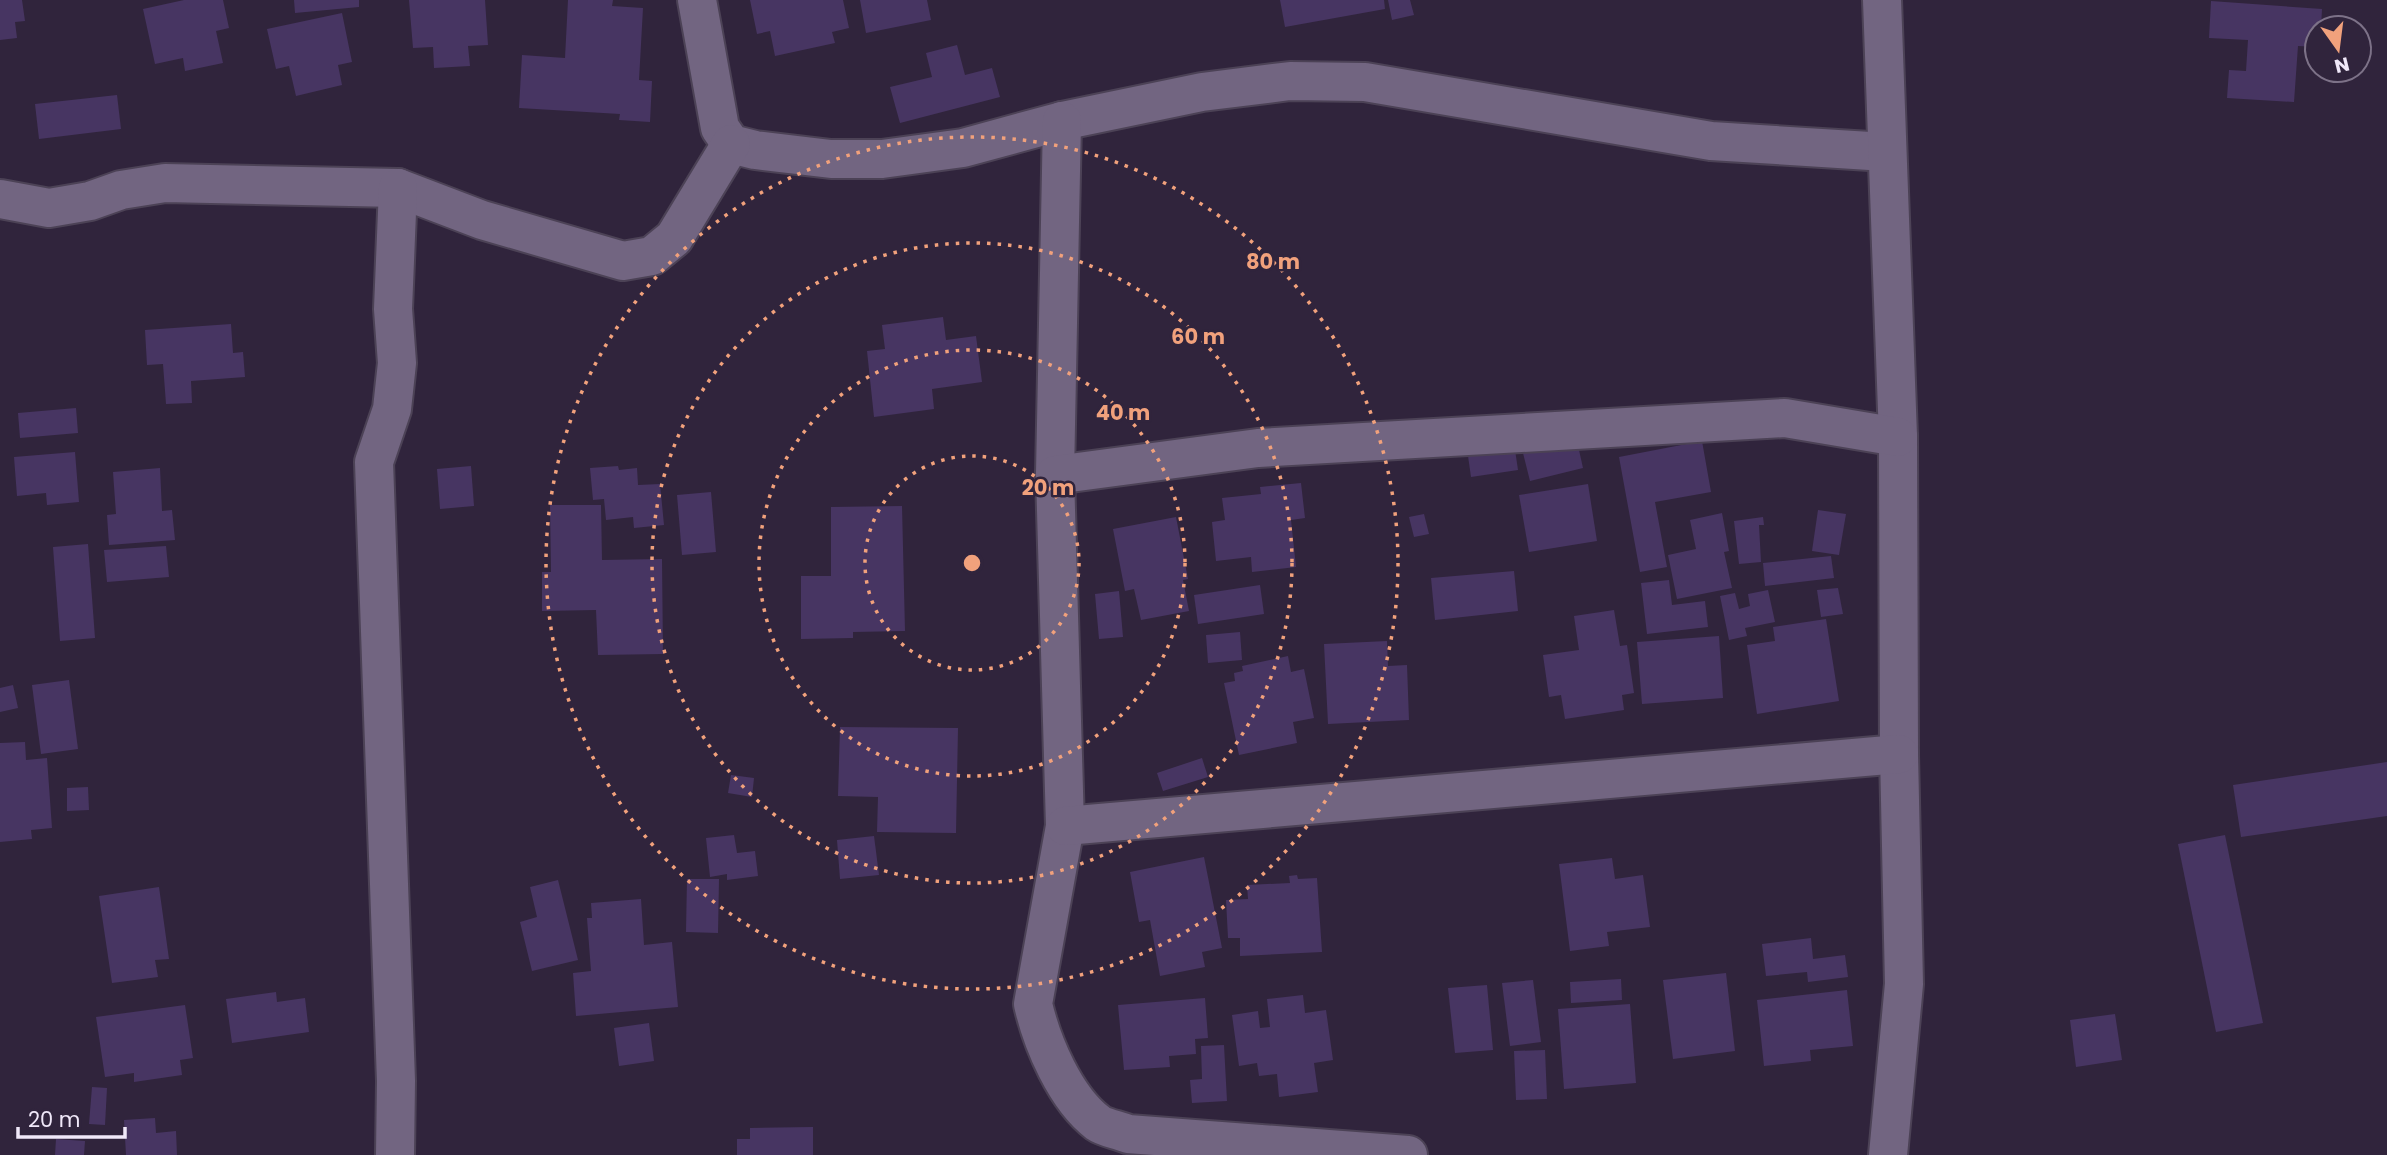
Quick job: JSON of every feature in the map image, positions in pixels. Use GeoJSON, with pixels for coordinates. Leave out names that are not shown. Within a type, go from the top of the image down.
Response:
{"type":"FeatureCollection","features":[{"type":"Feature","properties":{"kind":"street"},"geometry":{"type":"LineString","coordinates":[[697,0],[720,128],[732,144],[755,150],[831,159],[882,159],[963,148],[1062,121],[1202,92],[1290,81],[1365,82],[1711,141],[1886,152]]}},
{"type":"Feature","properties":{"kind":"street"},"geometry":{"type":"LineString","coordinates":[[1882,0],[1898,438],[1899,754],[1904,984],[1888,1155]]}},
{"type":"Feature","properties":{"kind":"street"},"geometry":{"type":"LineString","coordinates":[[1062,121],[1055,475],[1065,826],[1033,1004],[1039,1031],[1066,1086],[1098,1124],[1128,1134],[1408,1155]]}},
{"type":"Feature","properties":{"kind":"street"},"geometry":{"type":"LineString","coordinates":[[0,199],[48,208],[90,201],[121,190],[165,183],[398,188],[482,220],[623,261],[652,256],[674,238],[732,144]]}},
{"type":"Feature","properties":{"kind":"street"},"geometry":{"type":"LineString","coordinates":[[395,1155],[396,1081],[374,462],[391,409],[397,363],[393,309],[398,188]]}},
{"type":"Feature","properties":{"kind":"street"},"geometry":{"type":"LineString","coordinates":[[1055,475],[1258,448],[1784,418],[1898,438]]}},
{"type":"Feature","properties":{"kind":"street"},"geometry":{"type":"LineString","coordinates":[[1065,826],[1899,754]]}},
{"type":"Feature","properties":{"kind":"building"},"geometry":{"type":"Polygon","coordinates":[[[0,0],[22,0],[25,21],[15,22],[17,38],[0,40],[0,0]]]}},
{"type":"Feature","properties":{"kind":"building"},"geometry":{"type":"Polygon","coordinates":[[[184,0],[223,0],[229,28],[216,31],[223,63],[185,71],[183,58],[155,64],[143,9],[184,0]]]}},
{"type":"Feature","properties":{"kind":"building"},"geometry":{"type":"Polygon","coordinates":[[[294,0],[359,0],[359,7],[295,13],[294,0]]]}},
{"type":"Feature","properties":{"kind":"building"},"geometry":{"type":"Polygon","coordinates":[[[409,0],[485,0],[488,45],[468,46],[470,66],[434,68],[433,47],[413,48],[409,0]]]}},
{"type":"Feature","properties":{"kind":"building"},"geometry":{"type":"Polygon","coordinates":[[[568,0],[613,0],[612,6],[643,8],[639,80],[652,81],[650,122],[619,120],[620,114],[519,108],[522,55],[565,58],[568,0]]]}},
{"type":"Feature","properties":{"kind":"building"},"geometry":{"type":"Polygon","coordinates":[[[750,0],[843,0],[849,28],[832,32],[835,43],[775,56],[770,31],[757,34],[750,0]]]}},
{"type":"Feature","properties":{"kind":"building"},"geometry":{"type":"Polygon","coordinates":[[[860,0],[927,0],[931,20],[866,33],[860,0]]]}},
{"type":"Feature","properties":{"kind":"building"},"geometry":{"type":"Polygon","coordinates":[[[1280,0],[1384,0],[1385,9],[1285,27],[1280,0]]]}},
{"type":"Feature","properties":{"kind":"building"},"geometry":{"type":"Polygon","coordinates":[[[1388,0],[1410,0],[1414,15],[1392,20],[1388,0]]]}},
{"type":"Feature","properties":{"kind":"building"},"geometry":{"type":"Polygon","coordinates":[[[2211,1],[2322,9],[2322,14],[2303,14],[2303,46],[2298,46],[2294,102],[2227,98],[2229,70],[2246,71],[2248,40],[2209,38],[2211,1]]]}},
{"type":"Feature","properties":{"kind":"building"},"geometry":{"type":"Polygon","coordinates":[[[342,13],[352,62],[338,65],[342,85],[296,96],[289,66],[276,69],[267,29],[342,13]]]}},
{"type":"Feature","properties":{"kind":"building"},"geometry":{"type":"Polygon","coordinates":[[[957,45],[965,75],[992,68],[1000,97],[900,123],[890,87],[932,77],[926,53],[957,45]]]}},
{"type":"Feature","properties":{"kind":"building"},"geometry":{"type":"Polygon","coordinates":[[[117,95],[121,129],[39,139],[35,104],[117,95]]]}},
{"type":"Feature","properties":{"kind":"building"},"geometry":{"type":"Polygon","coordinates":[[[943,317],[946,340],[976,336],[982,382],[932,389],[934,409],[874,417],[867,351],[885,349],[882,325],[943,317]]]}},
{"type":"Feature","properties":{"kind":"building"},"geometry":{"type":"Polygon","coordinates":[[[231,324],[233,353],[243,352],[245,377],[191,381],[192,403],[166,404],[163,364],[147,365],[145,330],[231,324]]]}},
{"type":"Feature","properties":{"kind":"building"},"geometry":{"type":"Polygon","coordinates":[[[76,408],[78,433],[20,438],[18,413],[76,408]]]}},
{"type":"Feature","properties":{"kind":"building"},"geometry":{"type":"Polygon","coordinates":[[[1577,441],[1583,468],[1530,481],[1523,453],[1577,441]]]}},
{"type":"Feature","properties":{"kind":"building"},"geometry":{"type":"Polygon","coordinates":[[[1702,441],[1711,492],[1655,502],[1667,567],[1640,572],[1619,457],[1702,441]]]}},
{"type":"Feature","properties":{"kind":"building"},"geometry":{"type":"Polygon","coordinates":[[[1514,443],[1518,470],[1471,477],[1467,449],[1514,443]]]}},
{"type":"Feature","properties":{"kind":"building"},"geometry":{"type":"Polygon","coordinates":[[[75,452],[79,502],[47,505],[46,493],[17,496],[14,457],[75,452]]]}},
{"type":"Feature","properties":{"kind":"building"},"geometry":{"type":"Polygon","coordinates":[[[471,466],[474,506],[440,509],[437,469],[471,466]]]}},
{"type":"Feature","properties":{"kind":"building"},"geometry":{"type":"Polygon","coordinates":[[[618,466],[619,470],[637,468],[638,485],[660,484],[664,525],[634,528],[633,517],[606,520],[604,499],[593,500],[590,468],[618,466]]]}},
{"type":"Feature","properties":{"kind":"building"},"geometry":{"type":"Polygon","coordinates":[[[160,468],[162,511],[172,510],[175,540],[109,545],[107,515],[116,514],[113,472],[160,468]]]}},
{"type":"Feature","properties":{"kind":"building"},"geometry":{"type":"Polygon","coordinates":[[[1301,483],[1305,518],[1291,520],[1296,567],[1252,572],[1251,557],[1216,561],[1212,522],[1225,520],[1222,498],[1261,494],[1260,487],[1301,483]]]}},
{"type":"Feature","properties":{"kind":"building"},"geometry":{"type":"Polygon","coordinates":[[[1588,484],[1597,541],[1529,552],[1519,495],[1588,484]]]}},
{"type":"Feature","properties":{"kind":"building"},"geometry":{"type":"Polygon","coordinates":[[[711,492],[716,552],[682,555],[677,495],[711,492]]]}},
{"type":"Feature","properties":{"kind":"building"},"geometry":{"type":"Polygon","coordinates":[[[550,505],[601,505],[602,560],[662,559],[663,654],[598,655],[596,610],[542,611],[542,572],[551,572],[550,505]]]}},
{"type":"Feature","properties":{"kind":"building"},"geometry":{"type":"Polygon","coordinates":[[[902,506],[905,631],[853,632],[853,638],[801,639],[801,576],[831,576],[831,507],[902,506]]]}},
{"type":"Feature","properties":{"kind":"building"},"geometry":{"type":"Polygon","coordinates":[[[1818,510],[1846,514],[1839,555],[1812,551],[1818,510]]]}},
{"type":"Feature","properties":{"kind":"building"},"geometry":{"type":"Polygon","coordinates":[[[1722,513],[1729,551],[1724,552],[1732,588],[1677,599],[1668,555],[1696,549],[1690,520],[1722,513]]]}},
{"type":"Feature","properties":{"kind":"building"},"geometry":{"type":"Polygon","coordinates":[[[1424,514],[1429,534],[1414,537],[1409,517],[1424,514]]]}},
{"type":"Feature","properties":{"kind":"building"},"geometry":{"type":"Polygon","coordinates":[[[1176,517],[1188,579],[1183,580],[1189,611],[1141,620],[1134,589],[1125,591],[1113,529],[1176,517]]]}},
{"type":"Feature","properties":{"kind":"building"},"geometry":{"type":"Polygon","coordinates":[[[1763,517],[1764,525],[1759,525],[1761,562],[1739,564],[1734,521],[1763,517]]]}},
{"type":"Feature","properties":{"kind":"building"},"geometry":{"type":"Polygon","coordinates":[[[88,544],[95,638],[60,641],[53,547],[88,544]]]}},
{"type":"Feature","properties":{"kind":"building"},"geometry":{"type":"Polygon","coordinates":[[[166,546],[169,577],[107,582],[104,550],[166,546]]]}},
{"type":"Feature","properties":{"kind":"building"},"geometry":{"type":"Polygon","coordinates":[[[1831,556],[1834,578],[1765,586],[1763,563],[1831,556]]]}},
{"type":"Feature","properties":{"kind":"building"},"geometry":{"type":"Polygon","coordinates":[[[1514,571],[1518,611],[1435,620],[1431,578],[1514,571]]]}},
{"type":"Feature","properties":{"kind":"building"},"geometry":{"type":"Polygon","coordinates":[[[1669,580],[1672,605],[1705,601],[1708,627],[1647,634],[1641,583],[1669,580]]]}},
{"type":"Feature","properties":{"kind":"building"},"geometry":{"type":"Polygon","coordinates":[[[1260,585],[1264,614],[1198,624],[1194,595],[1260,585]]]}},
{"type":"Feature","properties":{"kind":"building"},"geometry":{"type":"Polygon","coordinates":[[[1838,588],[1843,614],[1821,617],[1817,590],[1838,588]]]}},
{"type":"Feature","properties":{"kind":"building"},"geometry":{"type":"Polygon","coordinates":[[[1768,590],[1775,622],[1745,628],[1747,636],[1729,640],[1720,596],[1735,593],[1739,609],[1750,606],[1748,594],[1768,590]]]}},
{"type":"Feature","properties":{"kind":"building"},"geometry":{"type":"Polygon","coordinates":[[[1119,591],[1123,637],[1099,639],[1095,594],[1119,591]]]}},
{"type":"Feature","properties":{"kind":"building"},"geometry":{"type":"Polygon","coordinates":[[[1614,610],[1620,646],[1627,645],[1634,693],[1622,695],[1624,710],[1565,719],[1561,695],[1549,697],[1543,655],[1579,650],[1574,616],[1614,610]]]}},
{"type":"Feature","properties":{"kind":"building"},"geometry":{"type":"Polygon","coordinates":[[[1826,619],[1839,701],[1757,714],[1747,645],[1775,641],[1773,627],[1826,619]]]}},
{"type":"Feature","properties":{"kind":"building"},"geometry":{"type":"Polygon","coordinates":[[[1240,632],[1242,660],[1208,663],[1206,635],[1240,632]]]}},
{"type":"Feature","properties":{"kind":"building"},"geometry":{"type":"Polygon","coordinates":[[[1719,636],[1723,698],[1642,704],[1637,642],[1719,636]]]}},
{"type":"Feature","properties":{"kind":"building"},"geometry":{"type":"Polygon","coordinates":[[[1387,641],[1388,666],[1407,665],[1409,720],[1328,724],[1324,644],[1387,641]]]}},
{"type":"Feature","properties":{"kind":"building"},"geometry":{"type":"Polygon","coordinates":[[[1288,656],[1291,672],[1304,669],[1314,718],[1293,722],[1297,743],[1239,755],[1224,683],[1235,681],[1234,673],[1243,671],[1242,666],[1288,656]]]}},
{"type":"Feature","properties":{"kind":"building"},"geometry":{"type":"Polygon","coordinates":[[[69,680],[78,749],[41,754],[32,685],[69,680]]]}},
{"type":"Feature","properties":{"kind":"building"},"geometry":{"type":"Polygon","coordinates":[[[13,685],[18,708],[0,712],[0,688],[13,685]]]}},
{"type":"Feature","properties":{"kind":"building"},"geometry":{"type":"Polygon","coordinates":[[[840,727],[958,728],[956,833],[877,832],[878,797],[838,796],[840,727]]]}},
{"type":"Feature","properties":{"kind":"building"},"geometry":{"type":"Polygon","coordinates":[[[25,742],[26,760],[47,758],[52,828],[31,830],[32,839],[0,842],[0,743],[25,742]]]}},
{"type":"Feature","properties":{"kind":"building"},"geometry":{"type":"Polygon","coordinates":[[[1202,758],[1208,777],[1163,791],[1157,773],[1202,758]]]}},
{"type":"Feature","properties":{"kind":"building"},"geometry":{"type":"Polygon","coordinates":[[[2387,762],[2387,816],[2241,837],[2233,785],[2387,762]]]}},
{"type":"Feature","properties":{"kind":"building"},"geometry":{"type":"Polygon","coordinates":[[[731,775],[754,778],[752,797],[728,793],[731,775]]]}},
{"type":"Feature","properties":{"kind":"building"},"geometry":{"type":"Polygon","coordinates":[[[88,787],[89,810],[67,811],[67,788],[88,787]]]}},
{"type":"Feature","properties":{"kind":"building"},"geometry":{"type":"Polygon","coordinates":[[[734,835],[737,853],[755,851],[758,876],[727,880],[727,874],[710,877],[706,838],[734,835]]]}},
{"type":"Feature","properties":{"kind":"building"},"geometry":{"type":"Polygon","coordinates":[[[2225,835],[2263,1023],[2216,1032],[2178,844],[2225,835]]]}},
{"type":"Feature","properties":{"kind":"building"},"geometry":{"type":"Polygon","coordinates":[[[874,836],[879,875],[840,879],[837,840],[874,836]]]}},
{"type":"Feature","properties":{"kind":"building"},"geometry":{"type":"Polygon","coordinates":[[[1204,857],[1222,948],[1202,952],[1205,967],[1160,976],[1150,920],[1139,922],[1130,872],[1204,857]]]}},
{"type":"Feature","properties":{"kind":"building"},"geometry":{"type":"Polygon","coordinates":[[[1612,858],[1615,879],[1643,875],[1650,927],[1607,932],[1609,946],[1570,951],[1559,864],[1612,858]]]}},
{"type":"Feature","properties":{"kind":"building"},"geometry":{"type":"Polygon","coordinates":[[[1297,875],[1298,879],[1317,878],[1322,952],[1240,956],[1240,938],[1228,938],[1226,900],[1248,899],[1247,885],[1290,883],[1289,876],[1297,875]]]}},
{"type":"Feature","properties":{"kind":"building"},"geometry":{"type":"Polygon","coordinates":[[[687,879],[719,879],[718,933],[686,932],[687,879]]]}},
{"type":"Feature","properties":{"kind":"building"},"geometry":{"type":"Polygon","coordinates":[[[558,880],[578,960],[532,971],[520,922],[537,917],[530,887],[558,880]]]}},
{"type":"Feature","properties":{"kind":"building"},"geometry":{"type":"Polygon","coordinates":[[[159,887],[169,959],[155,960],[158,977],[112,983],[99,896],[159,887]]]}},
{"type":"Feature","properties":{"kind":"building"},"geometry":{"type":"Polygon","coordinates":[[[641,899],[644,945],[672,942],[678,1007],[576,1016],[573,973],[591,971],[587,918],[592,918],[591,903],[641,899]]]}},
{"type":"Feature","properties":{"kind":"building"},"geometry":{"type":"Polygon","coordinates":[[[1811,938],[1813,959],[1845,955],[1848,977],[1808,982],[1807,972],[1766,976],[1762,944],[1811,938]]]}},
{"type":"Feature","properties":{"kind":"building"},"geometry":{"type":"Polygon","coordinates":[[[1726,973],[1735,1051],[1673,1059],[1663,980],[1726,973]]]}},
{"type":"Feature","properties":{"kind":"building"},"geometry":{"type":"Polygon","coordinates":[[[1621,979],[1622,1000],[1571,1003],[1570,982],[1621,979]]]}},
{"type":"Feature","properties":{"kind":"building"},"geometry":{"type":"Polygon","coordinates":[[[1533,980],[1541,1042],[1510,1046],[1502,983],[1533,980]]]}},
{"type":"Feature","properties":{"kind":"building"},"geometry":{"type":"Polygon","coordinates":[[[1487,985],[1493,1050],[1455,1053],[1448,988],[1487,985]]]}},
{"type":"Feature","properties":{"kind":"building"},"geometry":{"type":"Polygon","coordinates":[[[1847,990],[1853,1046],[1810,1050],[1811,1061],[1764,1066],[1757,1000],[1847,990]]]}},
{"type":"Feature","properties":{"kind":"building"},"geometry":{"type":"Polygon","coordinates":[[[276,992],[277,1002],[305,998],[309,1032],[232,1043],[226,999],[276,992]]]}},
{"type":"Feature","properties":{"kind":"building"},"geometry":{"type":"Polygon","coordinates":[[[1303,995],[1305,1013],[1326,1010],[1333,1060],[1314,1063],[1318,1092],[1279,1097],[1277,1074],[1259,1076],[1257,1063],[1239,1066],[1232,1015],[1258,1011],[1260,1028],[1270,1027],[1267,999],[1303,995]]]}},
{"type":"Feature","properties":{"kind":"building"},"geometry":{"type":"Polygon","coordinates":[[[1205,998],[1208,1038],[1195,1039],[1196,1054],[1169,1056],[1170,1067],[1124,1070],[1118,1005],[1205,998]]]}},
{"type":"Feature","properties":{"kind":"building"},"geometry":{"type":"Polygon","coordinates":[[[1630,1004],[1636,1083],[1564,1089],[1558,1009],[1630,1004]]]}},
{"type":"Feature","properties":{"kind":"building"},"geometry":{"type":"Polygon","coordinates":[[[185,1005],[193,1058],[180,1060],[182,1075],[134,1082],[134,1073],[105,1077],[96,1017],[185,1005]]]}},
{"type":"Feature","properties":{"kind":"building"},"geometry":{"type":"Polygon","coordinates":[[[2115,1014],[2122,1060],[2076,1067],[2070,1020],[2115,1014]]]}},
{"type":"Feature","properties":{"kind":"building"},"geometry":{"type":"Polygon","coordinates":[[[649,1023],[654,1061],[619,1066],[614,1028],[649,1023]]]}},
{"type":"Feature","properties":{"kind":"building"},"geometry":{"type":"Polygon","coordinates":[[[1224,1045],[1227,1101],[1192,1103],[1190,1080],[1202,1079],[1201,1046],[1224,1045]]]}},
{"type":"Feature","properties":{"kind":"building"},"geometry":{"type":"Polygon","coordinates":[[[1545,1050],[1547,1099],[1516,1100],[1514,1051],[1545,1050]]]}},
{"type":"Feature","properties":{"kind":"building"},"geometry":{"type":"Polygon","coordinates":[[[92,1087],[107,1088],[105,1125],[89,1124],[92,1087]]]}},
{"type":"Feature","properties":{"kind":"building"},"geometry":{"type":"Polygon","coordinates":[[[155,1118],[156,1133],[176,1131],[177,1155],[126,1155],[124,1120],[155,1118]]]}},
{"type":"Feature","properties":{"kind":"building"},"geometry":{"type":"Polygon","coordinates":[[[813,1127],[813,1155],[737,1155],[737,1139],[750,1139],[750,1128],[813,1127]]]}},
{"type":"Feature","properties":{"kind":"building"},"geometry":{"type":"Polygon","coordinates":[[[56,1139],[85,1141],[84,1155],[55,1155],[56,1139]]]}}]}
